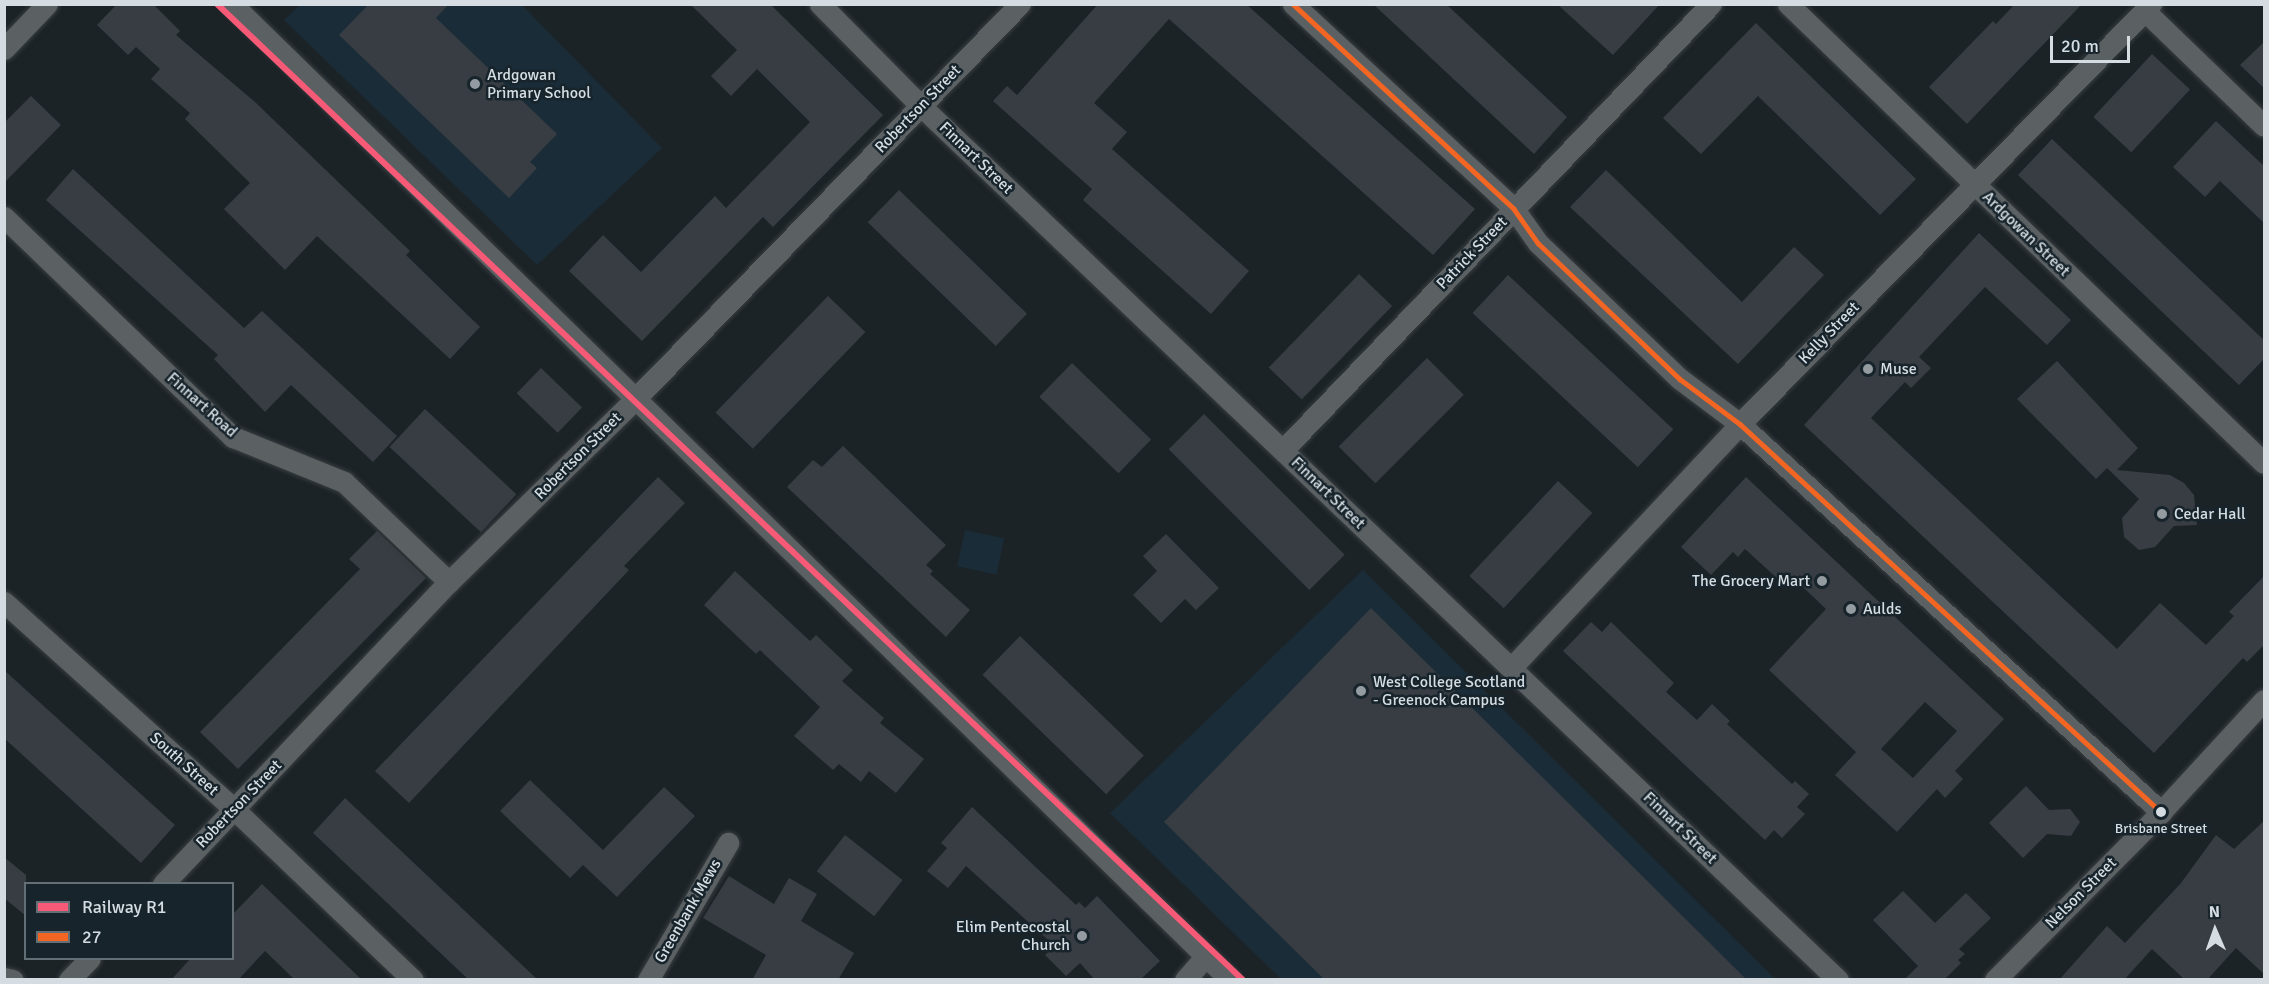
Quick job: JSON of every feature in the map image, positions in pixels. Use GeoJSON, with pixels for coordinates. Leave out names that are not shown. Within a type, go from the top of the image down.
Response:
{"type":"FeatureCollection","features":[{"type":"Feature","properties":{"kind":"street"},"geometry":{"type":"LineString","coordinates":[[4,49],[47,4]]}},
{"type":"Feature","properties":{"kind":"street"},"geometry":{"type":"LineString","coordinates":[[232,4],[1230,980]]}},
{"type":"Feature","properties":{"kind":"street","name":"Finnart Street"},"geometry":{"type":"LineString","coordinates":[[820,4],[921,106],[1838,980]]}},
{"type":"Feature","properties":{"kind":"street","name":"Robertson Street"},"geometry":{"type":"LineString","coordinates":[[165,882],[449,582],[636,398],[1020,4]]}},
{"type":"Feature","properties":{"kind":"street"},"geometry":{"type":"LineString","coordinates":[[1293,4],[1514,209],[1538,243],[1680,380],[1740,424],[2161,812]]}},
{"type":"Feature","properties":{"kind":"street","name":"Patrick Street"},"geometry":{"type":"LineString","coordinates":[[1283,450],[1711,4]]}},
{"type":"Feature","properties":{"kind":"street","name":"Ardgowan Street"},"geometry":{"type":"LineString","coordinates":[[1788,4],[2265,463]]}},
{"type":"Feature","properties":{"kind":"street"},"geometry":{"type":"LineString","coordinates":[[2148,8],[2265,126]]}},
{"type":"Feature","properties":{"kind":"street","name":"Kelly Street"},"geometry":{"type":"LineString","coordinates":[[1512,667],[1740,424],[2148,8]]}},
{"type":"Feature","properties":{"kind":"street","name":"Finnart Road"},"geometry":{"type":"LineString","coordinates":[[4,217],[233,437],[344,482],[449,582]]}},
{"type":"Feature","properties":{"kind":"street","name":"South Street"},"geometry":{"type":"LineString","coordinates":[[4,602],[235,810],[413,980]]}},
{"type":"Feature","properties":{"kind":"street","name":"Nelson Street"},"geometry":{"type":"LineString","coordinates":[[1995,980],[2161,812],[2265,700]]}},
{"type":"Feature","properties":{"kind":"street","name":"Greenbank Mews"},"geometry":{"type":"LineString","coordinates":[[648,980],[728,843]]}},
{"type":"Feature","properties":{"kind":"street"},"geometry":{"type":"LineString","coordinates":[[1185,980],[1206,956]]}},
{"type":"Feature","properties":{"kind":"street"},"geometry":{"type":"LineString","coordinates":[[69,980],[88,960]]}},
{"type":"Feature","properties":{"kind":"street"},"geometry":{"type":"LineString","coordinates":[[4,978],[13,980]]}},
{"type":"Feature","properties":{"kind":"shaded area","name":"Ardgowan Primary School"},"geometry":{"type":"Polygon","coordinates":[[[300,5],[522,5],[662,148],[537,265],[284,20],[300,5]]]}},
{"type":"Feature","properties":{"kind":"shaded area"},"geometry":{"type":"Polygon","coordinates":[[[965,530],[1004,538],[996,575],[957,566],[965,530]]]}},
{"type":"Feature","properties":{"kind":"shaded area","name":"West College Scotland - Greenock Campus"},"geometry":{"type":"Polygon","coordinates":[[[1363,570],[1775,979],[1281,979],[1110,813],[1363,570]]]}},
{"type":"Feature","properties":{"kind":"building"},"geometry":{"type":"Polygon","coordinates":[[[117,4],[153,4],[180,31],[176,35],[255,102],[410,251],[406,255],[480,327],[450,359],[317,236],[285,270],[224,209],[250,183],[185,119],[190,113],[151,79],[160,69],[136,47],[128,55],[97,25],[117,4]]]}},
{"type":"Feature","properties":{"kind":"building","name":"Ardgowan Primary School"},"geometry":{"type":"Polygon","coordinates":[[[369,4],[449,4],[436,18],[557,134],[530,162],[537,168],[509,198],[339,35],[369,4]]]}},
{"type":"Feature","properties":{"kind":"building"},"geometry":{"type":"Polygon","coordinates":[[[690,4],[770,4],[883,115],[773,227],[763,217],[642,341],[569,271],[603,235],[641,272],[715,196],[726,208],[810,122],[757,69],[731,96],[711,76],[737,50],[690,4]]]}},
{"type":"Feature","properties":{"kind":"building"},"geometry":{"type":"Polygon","coordinates":[[[1098,4],[1246,4],[1475,209],[1433,255],[1169,19],[1094,103],[1127,132],[1112,149],[1249,271],[1211,314],[1083,200],[1092,189],[993,101],[1007,86],[1017,95],[1098,4]]]}},
{"type":"Feature","properties":{"kind":"building"},"geometry":{"type":"Polygon","coordinates":[[[1373,4],[1446,4],[1567,117],[1534,154],[1373,4]]]}},
{"type":"Feature","properties":{"kind":"building"},"geometry":{"type":"Polygon","coordinates":[[[1557,4],[1660,4],[1613,55],[1557,4]]]}},
{"type":"Feature","properties":{"kind":"building"},"geometry":{"type":"Polygon","coordinates":[[[2015,4],[2082,4],[1967,124],[1929,87],[1993,21],[1996,24],[2015,4]]]}},
{"type":"Feature","properties":{"kind":"building"},"geometry":{"type":"Polygon","coordinates":[[[1756,23],[1916,179],[1880,215],[1758,96],[1701,154],[1663,118],[1756,23]]]}},
{"type":"Feature","properties":{"kind":"building"},"geometry":{"type":"Polygon","coordinates":[[[2265,41],[2265,89],[2240,65],[2265,41]]]}},
{"type":"Feature","properties":{"kind":"building"},"geometry":{"type":"Polygon","coordinates":[[[2152,54],[2190,89],[2131,152],[2093,117],[2152,54]]]}},
{"type":"Feature","properties":{"kind":"building"},"geometry":{"type":"Polygon","coordinates":[[[31,96],[61,125],[4,183],[4,123],[31,96]]]}},
{"type":"Feature","properties":{"kind":"building"},"geometry":{"type":"Polygon","coordinates":[[[2216,121],[2265,167],[2265,224],[2220,181],[2205,197],[2173,167],[2216,121]]]}},
{"type":"Feature","properties":{"kind":"building"},"geometry":{"type":"Polygon","coordinates":[[[2052,139],[2265,341],[2265,358],[2239,385],[2018,175],[2052,139]]]}},
{"type":"Feature","properties":{"kind":"building"},"geometry":{"type":"Polygon","coordinates":[[[73,169],[244,328],[262,311],[397,436],[373,462],[291,385],[265,412],[214,359],[218,355],[46,200],[73,169]]]}},
{"type":"Feature","properties":{"kind":"building"},"geometry":{"type":"Polygon","coordinates":[[[1606,170],[1742,302],[1794,247],[1824,275],[1738,364],[1570,207],[1606,170]]]}},
{"type":"Feature","properties":{"kind":"building"},"geometry":{"type":"Polygon","coordinates":[[[899,190],[1027,314],[996,346],[868,222],[899,190]]]}},
{"type":"Feature","properties":{"kind":"building"},"geometry":{"type":"Polygon","coordinates":[[[1979,233],[2071,320],[2047,345],[1985,287],[1919,357],[1931,368],[1911,388],[1905,382],[1871,418],[2117,649],[2160,603],[2206,645],[2234,616],[2229,612],[2265,575],[2265,644],[2247,662],[2243,658],[2154,753],[1804,425],[1979,233]]]}},
{"type":"Feature","properties":{"kind":"building"},"geometry":{"type":"Polygon","coordinates":[[[1359,274],[1392,306],[1302,399],[1269,368],[1359,274]]]}},
{"type":"Feature","properties":{"kind":"building"},"geometry":{"type":"Polygon","coordinates":[[[1508,275],[1673,429],[1638,467],[1473,313],[1508,275]]]}},
{"type":"Feature","properties":{"kind":"building"},"geometry":{"type":"Polygon","coordinates":[[[828,296],[865,332],[753,449],[715,413],[828,296]]]}},
{"type":"Feature","properties":{"kind":"building"},"geometry":{"type":"Polygon","coordinates":[[[1427,358],[1464,395],[1375,483],[1339,446],[1427,358]]]}},
{"type":"Feature","properties":{"kind":"building"},"geometry":{"type":"Polygon","coordinates":[[[2057,361],[2138,448],[2117,470],[2170,475],[2184,483],[2194,495],[2197,525],[2174,526],[2155,547],[2139,550],[2124,537],[2122,518],[2139,499],[2107,468],[2096,479],[2017,399],[2057,361]]]}},
{"type":"Feature","properties":{"kind":"building"},"geometry":{"type":"Polygon","coordinates":[[[1072,363],[1151,439],[1118,473],[1039,397],[1072,363]]]}},
{"type":"Feature","properties":{"kind":"building"},"geometry":{"type":"Polygon","coordinates":[[[541,368],[582,408],[558,433],[517,393],[541,368]]]}},
{"type":"Feature","properties":{"kind":"building"},"geometry":{"type":"Polygon","coordinates":[[[425,409],[516,494],[481,532],[390,447],[425,409]]]}},
{"type":"Feature","properties":{"kind":"building"},"geometry":{"type":"Polygon","coordinates":[[[1204,414],[1345,555],[1309,590],[1169,449],[1204,414]]]}},
{"type":"Feature","properties":{"kind":"building"},"geometry":{"type":"Polygon","coordinates":[[[843,446],[946,545],[926,565],[933,571],[930,574],[970,610],[946,637],[787,487],[813,460],[822,467],[843,446]]]}},
{"type":"Feature","properties":{"kind":"building"},"geometry":{"type":"Polygon","coordinates":[[[658,477],[685,503],[624,566],[629,570],[409,803],[375,771],[658,477]]]}},
{"type":"Feature","properties":{"kind":"building"},"geometry":{"type":"Polygon","coordinates":[[[1746,477],[2004,719],[1955,771],[1963,779],[1945,798],[1937,789],[1897,832],[1835,775],[1856,752],[1769,670],[1826,609],[1789,574],[1781,582],[1745,549],[1738,557],[1733,552],[1711,575],[1681,547],[1746,477]],[[1925,702],[1881,749],[1913,778],[1957,731],[1925,702]]]}},
{"type":"Feature","properties":{"kind":"building"},"geometry":{"type":"Polygon","coordinates":[[[1558,481],[1592,513],[1504,608],[1469,576],[1558,481]]]}},
{"type":"Feature","properties":{"kind":"building"},"geometry":{"type":"Polygon","coordinates":[[[377,531],[426,578],[238,769],[200,732],[360,569],[349,559],[377,531]]]}},
{"type":"Feature","properties":{"kind":"building"},"geometry":{"type":"Polygon","coordinates":[[[1166,534],[1219,588],[1196,610],[1185,599],[1161,623],[1133,595],[1157,571],[1143,556],[1166,534]]]}},
{"type":"Feature","properties":{"kind":"building"},"geometry":{"type":"Polygon","coordinates":[[[735,571],[810,641],[816,635],[853,670],[842,681],[884,718],[880,723],[924,759],[896,793],[869,771],[861,782],[839,764],[833,770],[794,736],[820,707],[760,650],[756,654],[704,605],[735,571]]]}},
{"type":"Feature","properties":{"kind":"building","name":"West College Scotland - Greenock Campus"},"geometry":{"type":"Polygon","coordinates":[[[1371,608],[1747,980],[1325,980],[1164,822],[1371,608]]]}},
{"type":"Feature","properties":{"kind":"building"},"geometry":{"type":"Polygon","coordinates":[[[1591,622],[1602,632],[1611,622],[1674,683],[1666,692],[1697,720],[1712,704],[1730,721],[1727,724],[1792,784],[1795,781],[1809,794],[1797,807],[1805,814],[1782,838],[1774,830],[1765,840],[1563,651],[1591,622]]]}},
{"type":"Feature","properties":{"kind":"building"},"geometry":{"type":"Polygon","coordinates":[[[1020,636],[1144,755],[1106,794],[982,675],[1020,636]]]}},
{"type":"Feature","properties":{"kind":"building"},"geometry":{"type":"Polygon","coordinates":[[[4,670],[175,825],[141,863],[4,738],[4,670]]]}},
{"type":"Feature","properties":{"kind":"building"},"geometry":{"type":"Polygon","coordinates":[[[530,780],[603,850],[664,787],[695,816],[617,897],[583,865],[570,878],[500,811],[530,780]]]}},
{"type":"Feature","properties":{"kind":"building"},"geometry":{"type":"Polygon","coordinates":[[[2026,786],[2049,810],[2070,809],[2080,822],[2071,836],[2047,834],[2023,858],[1989,823],[2026,786]]]}},
{"type":"Feature","properties":{"kind":"building"},"geometry":{"type":"Polygon","coordinates":[[[345,798],[538,980],[469,980],[313,833],[345,798]]]}},
{"type":"Feature","properties":{"kind":"building"},"geometry":{"type":"Polygon","coordinates":[[[972,807],[1076,905],[1079,902],[1085,908],[1097,896],[1160,961],[1140,980],[1095,980],[1080,963],[1066,976],[1045,955],[1055,946],[966,866],[948,888],[927,871],[947,848],[941,843],[972,807]]]}},
{"type":"Feature","properties":{"kind":"building"},"geometry":{"type":"Polygon","coordinates":[[[2265,820],[2265,975],[2236,948],[2207,980],[2185,980],[2152,949],[2124,980],[2059,980],[2107,926],[2125,943],[2181,883],[2216,835],[2234,849],[2265,820]]]}},
{"type":"Feature","properties":{"kind":"building"},"geometry":{"type":"Polygon","coordinates":[[[845,835],[903,880],[874,916],[817,871],[845,835]]]}},
{"type":"Feature","properties":{"kind":"building"},"geometry":{"type":"Polygon","coordinates":[[[4,857],[26,875],[24,914],[4,898],[4,857]]]}},
{"type":"Feature","properties":{"kind":"building"},"geometry":{"type":"Polygon","coordinates":[[[729,876],[774,904],[789,878],[817,894],[801,921],[854,953],[838,980],[752,980],[766,955],[703,918],[729,876]]]}},
{"type":"Feature","properties":{"kind":"building"},"geometry":{"type":"Polygon","coordinates":[[[262,884],[362,980],[295,980],[265,951],[238,980],[171,980],[189,960],[234,960],[234,913],[262,884]]]}},
{"type":"Feature","properties":{"kind":"building"},"geometry":{"type":"Polygon","coordinates":[[[1903,891],[1935,923],[1966,893],[1991,918],[1959,949],[1965,954],[1958,960],[1961,963],[1944,980],[1904,980],[1918,966],[1873,920],[1903,891]]]}},
{"type":"Feature","properties":{"kind":"rail line","name":"R1"},"geometry":{"type":"LineString","coordinates":[[217,4],[1243,980]]}},
{"type":"Feature","properties":{"kind":"transit line","name":"27"},"geometry":{"type":"LineString","coordinates":[[1293,4],[1514,209],[1538,243],[1680,379],[1740,424],[2161,812]]}},
{"type":"Feature","properties":{"kind":"place","name":"Ardgowan Primary School"},"geometry":{"type":"Point","coordinates":[475,84]}},
{"type":"Feature","properties":{"kind":"place","name":"Muse"},"geometry":{"type":"Point","coordinates":[1868,369]}},
{"type":"Feature","properties":{"kind":"place","name":"Cedar Hall"},"geometry":{"type":"Point","coordinates":[2162,514]}},
{"type":"Feature","properties":{"kind":"place","name":"The Grocery Mart"},"geometry":{"type":"Point","coordinates":[1822,581]}},
{"type":"Feature","properties":{"kind":"place","name":"Aulds"},"geometry":{"type":"Point","coordinates":[1851,609]}},
{"type":"Feature","properties":{"kind":"place","name":"West College Scotland - Greenock Campus"},"geometry":{"type":"Point","coordinates":[1361,691]}},
{"type":"Feature","properties":{"kind":"place","name":"Brisbane Street"},"geometry":{"type":"Point","coordinates":[2161,812]}},
{"type":"Feature","properties":{"kind":"place","name":"Elim Pentecostal Church"},"geometry":{"type":"Point","coordinates":[1082,936]}}]}
